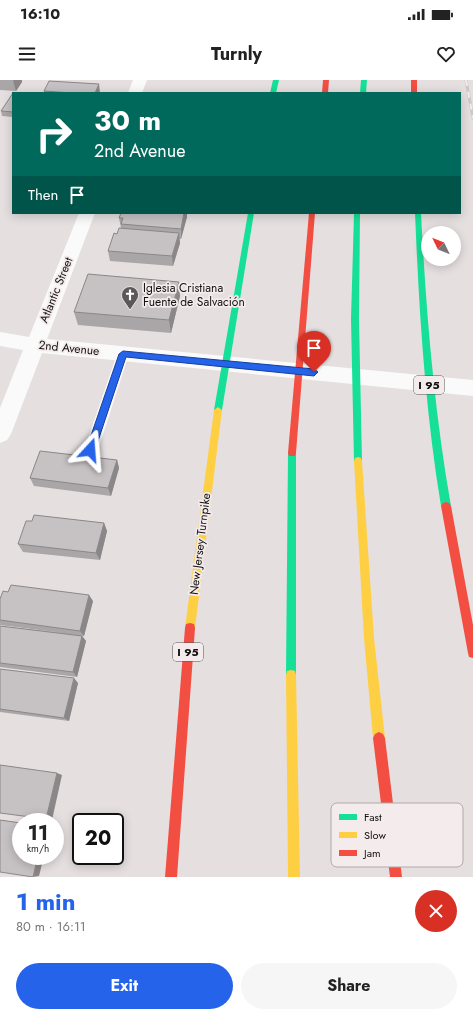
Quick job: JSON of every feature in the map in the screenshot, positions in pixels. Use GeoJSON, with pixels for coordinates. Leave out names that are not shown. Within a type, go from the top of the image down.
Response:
{"type":"FeatureCollection","features":[{"type":"Feature","properties":{"kind":"highway"},"geometry":{"type":"LineString","coordinates":[[273,92],[276,80]]}},
{"type":"Feature","properties":{"kind":"highway"},"geometry":{"type":"LineString","coordinates":[[324,92],[326,80]]}},
{"type":"Feature","properties":{"kind":"highway"},"geometry":{"type":"LineString","coordinates":[[363,92],[364,80]]}},
{"type":"Feature","properties":{"kind":"highway"},"geometry":{"type":"LineString","coordinates":[[414,80],[414,92]]}},
{"type":"Feature","properties":{"kind":"highway","name":"New Jersey Turnpike"},"geometry":{"type":"LineString","coordinates":[[171,877],[191,614],[215,428],[234,305],[251,214]]}},
{"type":"Feature","properties":{"kind":"highway"},"geometry":{"type":"LineString","coordinates":[[294,877],[290,630],[292,436],[312,214]]}},
{"type":"Feature","properties":{"kind":"highway"},"geometry":{"type":"LineString","coordinates":[[357,214],[355,316],[358,442],[369,638],[388,803]]}},
{"type":"Feature","properties":{"kind":"highway","name":"I 95"},"geometry":{"type":"LineString","coordinates":[[418,214],[422,322],[434,448],[473,653]]}},
{"type":"Feature","properties":{"kind":"highway"},"geometry":{"type":"LineString","coordinates":[[395,867],[396,877]]}},
{"type":"Feature","properties":{"kind":"street"},"geometry":{"type":"LineString","coordinates":[[135,92],[140,80]]}},
{"type":"Feature","properties":{"kind":"street","name":"Atlantic Street"},"geometry":{"type":"LineString","coordinates":[[0,434],[87,214]]}},
{"type":"Feature","properties":{"kind":"street","name":"2nd Avenue"},"geometry":{"type":"LineString","coordinates":[[0,339],[34,345],[473,388]]}},
{"type":"Feature","properties":{"kind":"lane"},"geometry":{"type":"LineString","coordinates":[[90,450],[123,354]]}},
{"type":"Feature","properties":{"kind":"building"},"geometry":{"type":"Polygon","coordinates":[[[49,81],[99,84],[95,92],[44,91],[49,81]]]}},
{"type":"Feature","properties":{"kind":"building"},"geometry":{"type":"Polygon","coordinates":[[[12,94],[12,112],[1,111],[12,94]]]}},
{"type":"Feature","properties":{"kind":"building"},"geometry":{"type":"Polygon","coordinates":[[[121,214],[184,214],[181,229],[121,224],[123,218],[119,218],[121,214]]]}},
{"type":"Feature","properties":{"kind":"building"},"geometry":{"type":"Polygon","coordinates":[[[119,228],[179,233],[172,256],[108,251],[114,233],[117,234],[119,228]]]}},
{"type":"Feature","properties":{"kind":"building"},"geometry":{"type":"Polygon","coordinates":[[[88,274],[179,282],[169,320],[74,312],[88,274]]]}},
{"type":"Feature","properties":{"kind":"building"},"geometry":{"type":"Polygon","coordinates":[[[40,451],[117,460],[108,488],[30,478],[40,451]]]}},
{"type":"Feature","properties":{"kind":"building"},"geometry":{"type":"Polygon","coordinates":[[[34,515],[104,523],[96,553],[18,544],[26,521],[32,521],[34,515]]]}},
{"type":"Feature","properties":{"kind":"building"},"geometry":{"type":"Polygon","coordinates":[[[11,585],[89,595],[80,631],[0,620],[0,599],[3,591],[8,592],[11,585]]]}},
{"type":"Feature","properties":{"kind":"building"},"geometry":{"type":"Polygon","coordinates":[[[0,626],[82,636],[73,672],[0,663],[0,626]]]}},
{"type":"Feature","properties":{"kind":"building"},"geometry":{"type":"Polygon","coordinates":[[[0,669],[74,678],[64,718],[0,709],[0,669]]]}},
{"type":"Feature","properties":{"kind":"building"},"geometry":{"type":"Polygon","coordinates":[[[0,765],[57,773],[47,813],[12,813],[12,815],[0,813],[0,765]]]}},
{"type":"Feature","properties":{"kind":"building"},"geometry":{"type":"Polygon","coordinates":[[[0,820],[12,822],[12,865],[36,865],[33,877],[0,872],[0,820]]]}},
{"type":"Feature","properties":{"kind":"railway"},"geometry":{"type":"LineString","coordinates":[[466,80],[473,118]]}},
{"type":"Feature","properties":{"kind":"traffic: fast"},"geometry":{"type":"LineString","coordinates":[[273,92],[276,80]]}},
{"type":"Feature","properties":{"kind":"traffic: fast"},"geometry":{"type":"LineString","coordinates":[[363,92],[364,80]]}},
{"type":"Feature","properties":{"kind":"traffic: fast"},"geometry":{"type":"LineString","coordinates":[[218,410],[251,214]]}},
{"type":"Feature","properties":{"kind":"traffic: fast"},"geometry":{"type":"LineString","coordinates":[[357,214],[355,319],[358,461]]}},
{"type":"Feature","properties":{"kind":"traffic: fast"},"geometry":{"type":"LineString","coordinates":[[418,214],[430,396],[446,506]]}},
{"type":"Feature","properties":{"kind":"traffic: fast"},"geometry":{"type":"LineString","coordinates":[[291,675],[292,453]]}},
{"type":"Feature","properties":{"kind":"traffic: slow"},"geometry":{"type":"LineString","coordinates":[[190,628],[218,410]]}},
{"type":"Feature","properties":{"kind":"traffic: slow"},"geometry":{"type":"LineString","coordinates":[[358,461],[369,638],[379,738]]}},
{"type":"Feature","properties":{"kind":"traffic: slow"},"geometry":{"type":"LineString","coordinates":[[291,675],[294,877]]}},
{"type":"Feature","properties":{"kind":"traffic: jam"},"geometry":{"type":"LineString","coordinates":[[325,92],[326,80]]}},
{"type":"Feature","properties":{"kind":"traffic: jam"},"geometry":{"type":"LineString","coordinates":[[414,80],[414,92]]}},
{"type":"Feature","properties":{"kind":"traffic: jam"},"geometry":{"type":"LineString","coordinates":[[292,453],[312,214]]}},
{"type":"Feature","properties":{"kind":"traffic: jam"},"geometry":{"type":"LineString","coordinates":[[446,506],[473,653]]}},
{"type":"Feature","properties":{"kind":"traffic: jam"},"geometry":{"type":"LineString","coordinates":[[171,877],[190,628]]}},
{"type":"Feature","properties":{"kind":"traffic: jam"},"geometry":{"type":"LineString","coordinates":[[379,738],[387,803]]}},
{"type":"Feature","properties":{"kind":"traffic: jam"},"geometry":{"type":"LineString","coordinates":[[395,867],[396,877]]}},
{"type":"Feature","properties":{"kind":"place","name":"Iglesia Cristiana Fuente de Salvación"},"geometry":{"type":"Point","coordinates":[130,310]}},
{"type":"Feature","properties":{"kind":"route"},"geometry":{"type":"LineString","coordinates":[[90,450],[123,354],[314,372]]}}]}
